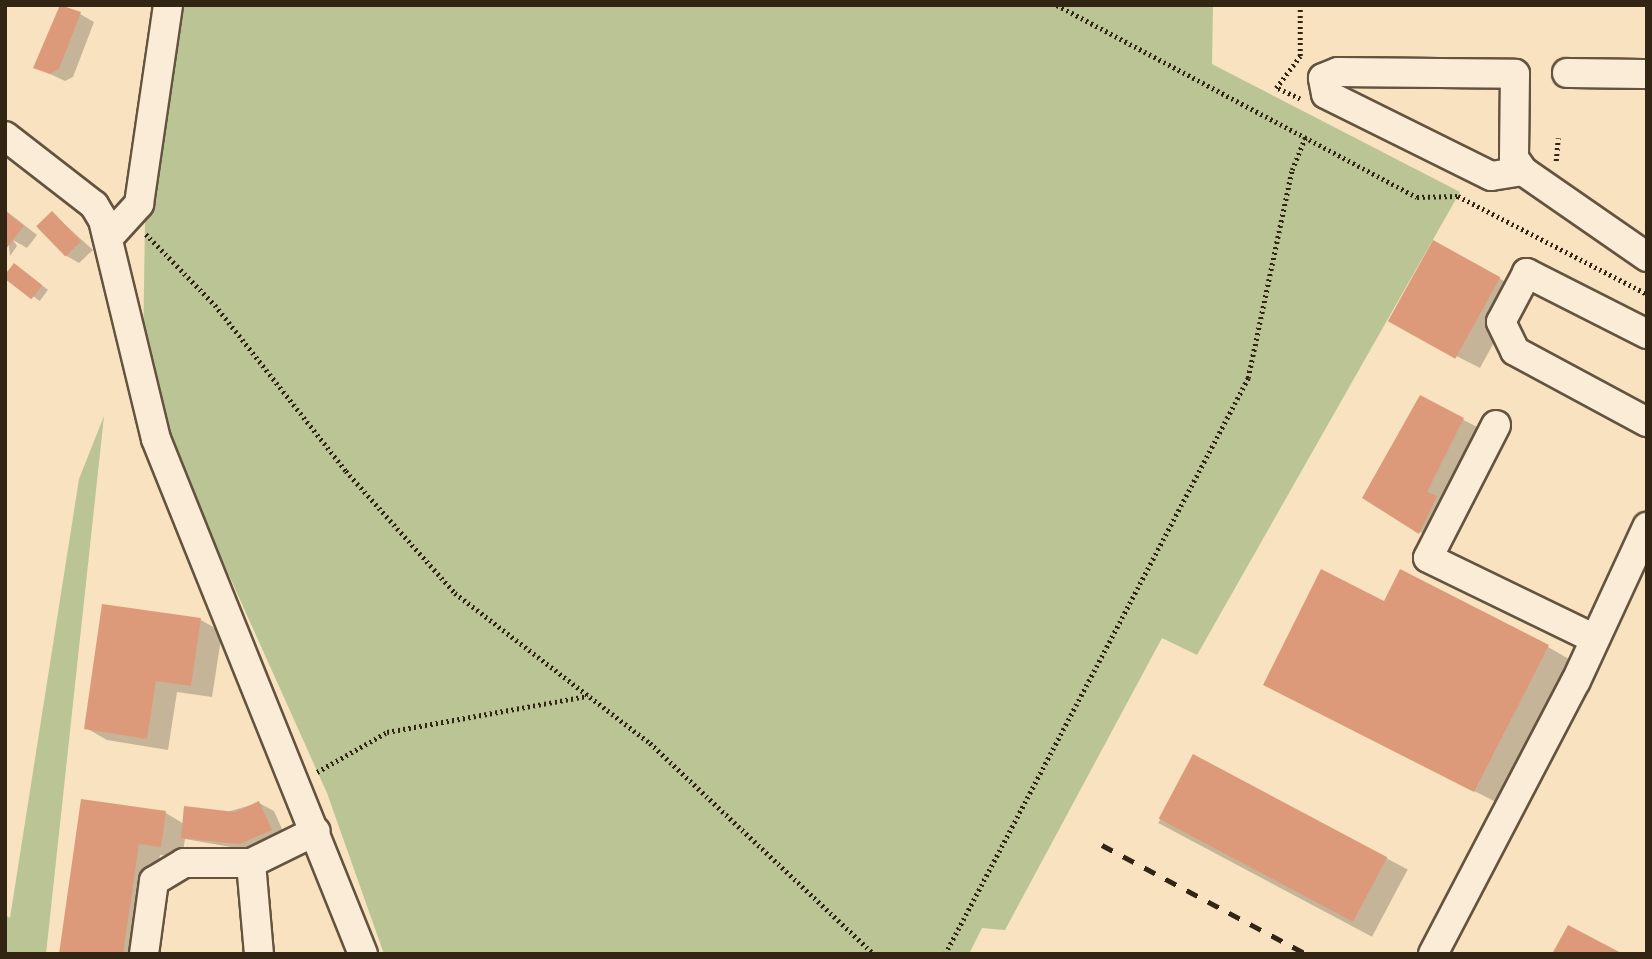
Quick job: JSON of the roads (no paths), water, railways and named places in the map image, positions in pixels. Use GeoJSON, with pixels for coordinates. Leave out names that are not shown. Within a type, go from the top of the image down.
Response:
{"type":"FeatureCollection","features":[{"type":"Feature","properties":{"kind":"street"},"geometry":{"type":"LineString","coordinates":[[108,237],[139,204],[168,5]]}},
{"type":"Feature","properties":{"kind":"street"},"geometry":{"type":"LineString","coordinates":[[1523,171],[1491,176],[1326,93],[1323,78],[1338,72],[1515,74],[1514,158],[1523,171],[1647,257]]}},
{"type":"Feature","properties":{"kind":"street"},"geometry":{"type":"LineString","coordinates":[[1566,73],[1647,74]]}},
{"type":"Feature","properties":{"kind":"street"},"geometry":{"type":"LineString","coordinates":[[5,136],[94,205],[108,237],[156,439],[298,783],[363,954]]}},
{"type":"Feature","properties":{"kind":"street"},"geometry":{"type":"LineString","coordinates":[[1647,334],[1527,273],[1501,322],[1515,351],[1647,422]]}},
{"type":"Feature","properties":{"kind":"street"},"geometry":{"type":"LineString","coordinates":[[1496,425],[1428,558],[1592,638]]}},
{"type":"Feature","properties":{"kind":"street"},"geometry":{"type":"LineString","coordinates":[[1433,954],[1647,527]]}},
{"type":"Feature","properties":{"kind":"street"},"geometry":{"type":"LineString","coordinates":[[144,954],[154,881],[184,863],[251,863],[316,831]]}},
{"type":"Feature","properties":{"kind":"street"},"geometry":{"type":"LineString","coordinates":[[251,863],[259,954]]}},
{"type":"Feature","properties":{"kind":"railway"},"geometry":{"type":"LineString","coordinates":[[1102,845],[1306,954]]}}]}
